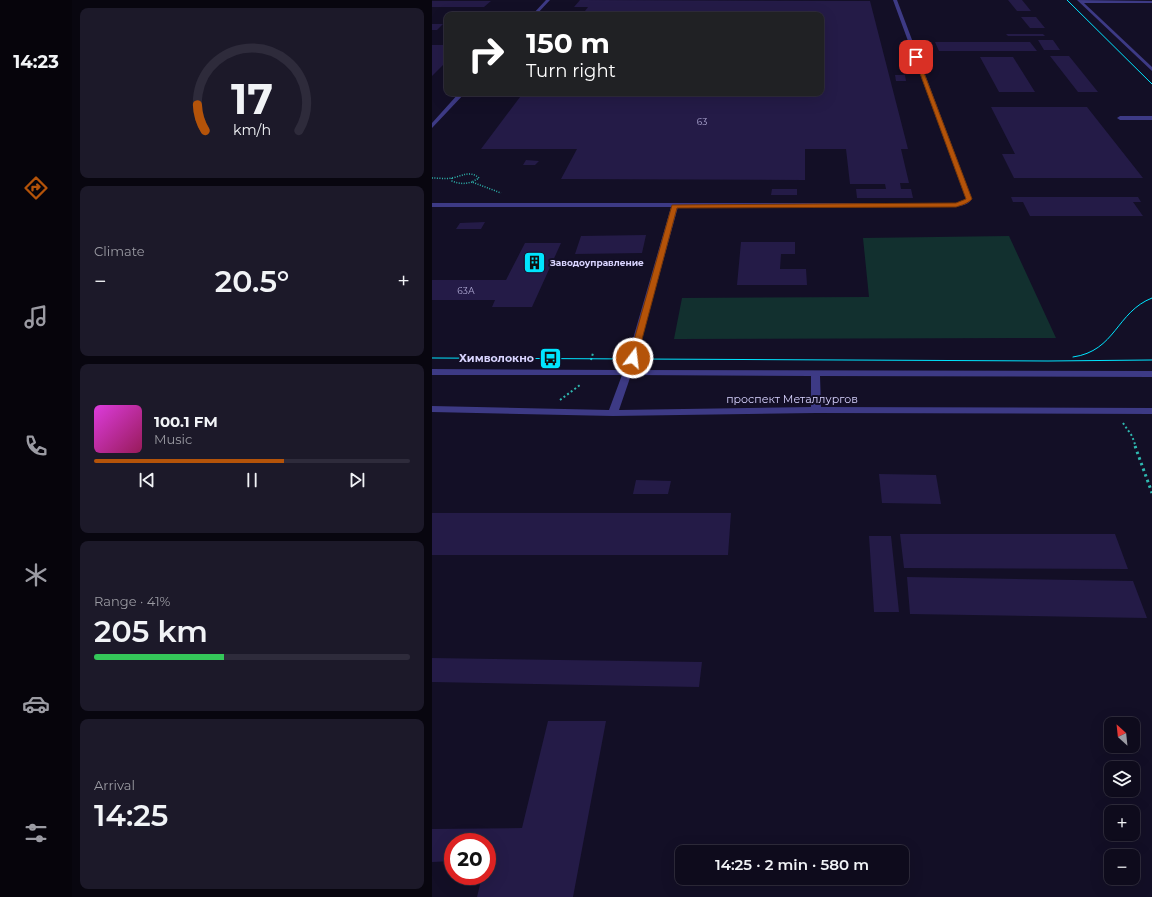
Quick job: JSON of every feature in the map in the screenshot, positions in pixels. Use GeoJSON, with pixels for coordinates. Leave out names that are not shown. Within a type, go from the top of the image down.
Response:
{"type":"FeatureCollection","features":[{"type":"Feature","properties":{"kind":"street"},"geometry":{"type":"LineString","coordinates":[[537,12],[548,0]]}},
{"type":"Feature","properties":{"kind":"street"},"geometry":{"type":"LineString","coordinates":[[432,205],[956,205],[965,203],[969,199],[895,0]]}},
{"type":"Feature","properties":{"kind":"street"},"geometry":{"type":"LineString","coordinates":[[1080,1],[1152,2]]}},
{"type":"Feature","properties":{"kind":"street"},"geometry":{"type":"LineString","coordinates":[[1080,1],[1152,70]]}},
{"type":"Feature","properties":{"kind":"street"},"geometry":{"type":"LineString","coordinates":[[432,126],[459,96]]}},
{"type":"Feature","properties":{"kind":"street"},"geometry":{"type":"LineString","coordinates":[[1120,118],[1152,118]]}},
{"type":"Feature","properties":{"kind":"street"},"geometry":{"type":"LineString","coordinates":[[614,413],[628,372],[674,206]]}},
{"type":"Feature","properties":{"kind":"street"},"geometry":{"type":"LineString","coordinates":[[432,372],[1152,374]]}},
{"type":"Feature","properties":{"kind":"street"},"geometry":{"type":"LineString","coordinates":[[815,373],[816,410]]}},
{"type":"Feature","properties":{"kind":"street","name":"проспект Металлургов"},"geometry":{"type":"LineString","coordinates":[[432,409],[614,413],[816,410],[1152,411]]}},
{"type":"Feature","properties":{"kind":"path"},"geometry":{"type":"LineString","coordinates":[[432,178],[452,178],[468,174],[477,175],[479,178],[472,182]]}},
{"type":"Feature","properties":{"kind":"path"},"geometry":{"type":"LineString","coordinates":[[452,178],[452,181],[456,183],[472,182],[507,195]]}},
{"type":"Feature","properties":{"kind":"path"},"geometry":{"type":"LineString","coordinates":[[557,402],[586,380]]}},
{"type":"Feature","properties":{"kind":"path"},"geometry":{"type":"LineString","coordinates":[[1115,411],[1132,436],[1152,493]]}},
{"type":"Feature","properties":{"kind":"green space"},"geometry":{"type":"Polygon","coordinates":[[[1009,236],[1056,338],[674,339],[682,298],[869,297],[863,238],[1009,236]]]}},
{"type":"Feature","properties":{"kind":"building"},"geometry":{"type":"Polygon","coordinates":[[[580,0],[870,1],[908,149],[901,149],[909,183],[900,183],[901,189],[911,189],[913,198],[857,198],[856,189],[886,189],[885,184],[850,184],[846,149],[805,149],[805,180],[561,179],[577,149],[481,149],[521,96],[824,96],[824,12],[584,12],[588,7],[574,7],[580,0]]]}},
{"type":"Feature","properties":{"kind":"building"},"geometry":{"type":"Polygon","coordinates":[[[1008,0],[1022,0],[1031,11],[1017,11],[1008,0]]]}},
{"type":"Feature","properties":{"kind":"building"},"geometry":{"type":"Polygon","coordinates":[[[432,1],[491,1],[484,7],[432,7],[432,1]]]}},
{"type":"Feature","properties":{"kind":"building"},"geometry":{"type":"Polygon","coordinates":[[[1021,17],[1036,17],[1045,28],[1030,28],[1021,17]]]}},
{"type":"Feature","properties":{"kind":"building"},"geometry":{"type":"Polygon","coordinates":[[[432,24],[443,24],[437,30],[432,30],[432,24]]]}},
{"type":"Feature","properties":{"kind":"building"},"geometry":{"type":"Polygon","coordinates":[[[1006,34],[1043,34],[1045,36],[1008,36],[1006,34]]]}},
{"type":"Feature","properties":{"kind":"building"},"geometry":{"type":"Polygon","coordinates":[[[1038,40],[1053,40],[1060,50],[1044,50],[1038,40]]]}},
{"type":"Feature","properties":{"kind":"building"},"geometry":{"type":"Polygon","coordinates":[[[935,42],[1030,42],[1037,51],[939,51],[935,42]]]}},
{"type":"Feature","properties":{"kind":"building"},"geometry":{"type":"Polygon","coordinates":[[[432,45],[444,45],[444,64],[432,76],[432,45]]]}},
{"type":"Feature","properties":{"kind":"building"},"geometry":{"type":"Polygon","coordinates":[[[1050,56],[1069,56],[1098,92],[1078,92],[1050,56]]]}},
{"type":"Feature","properties":{"kind":"building"},"geometry":{"type":"Polygon","coordinates":[[[980,57],[1013,57],[1035,92],[999,92],[980,57]]]}},
{"type":"Feature","properties":{"kind":"building"},"geometry":{"type":"Polygon","coordinates":[[[895,75],[905,75],[906,81],[896,81],[895,75]]]}},
{"type":"Feature","properties":{"kind":"building"},"geometry":{"type":"Polygon","coordinates":[[[991,107],[1087,107],[1143,178],[1014,178],[1002,154],[1015,154],[991,107]]]}},
{"type":"Feature","properties":{"kind":"building"},"geometry":{"type":"Polygon","coordinates":[[[526,160],[539,161],[535,165],[523,165],[526,160]]]}},
{"type":"Feature","properties":{"kind":"building"},"geometry":{"type":"Polygon","coordinates":[[[772,189],[797,189],[797,195],[771,195],[772,189]]]}},
{"type":"Feature","properties":{"kind":"building"},"geometry":{"type":"Polygon","coordinates":[[[1011,197],[1138,197],[1141,202],[1133,202],[1143,216],[1030,216],[1023,202],[1013,202],[1011,197]]]}},
{"type":"Feature","properties":{"kind":"building"},"geometry":{"type":"Polygon","coordinates":[[[485,222],[481,229],[456,229],[460,223],[485,222]]]}},
{"type":"Feature","properties":{"kind":"building"},"geometry":{"type":"Polygon","coordinates":[[[646,235],[642,253],[575,254],[581,236],[646,235]]]}},
{"type":"Feature","properties":{"kind":"building"},"geometry":{"type":"Polygon","coordinates":[[[741,242],[795,242],[795,254],[781,254],[780,269],[806,269],[807,285],[737,285],[741,242]]]}},
{"type":"Feature","properties":{"kind":"building","name":"Заводоуправление"},"geometry":{"type":"Polygon","coordinates":[[[525,243],[561,243],[532,307],[492,307],[495,300],[432,300],[432,280],[506,280],[525,243]]]}},
{"type":"Feature","properties":{"kind":"building"},"geometry":{"type":"Polygon","coordinates":[[[879,474],[936,475],[941,504],[882,503],[879,474]]]}},
{"type":"Feature","properties":{"kind":"building"},"geometry":{"type":"Polygon","coordinates":[[[636,480],[671,481],[668,494],[633,494],[636,480]]]}},
{"type":"Feature","properties":{"kind":"building"},"geometry":{"type":"Polygon","coordinates":[[[432,513],[731,513],[728,555],[432,555],[432,513]]]}},
{"type":"Feature","properties":{"kind":"building"},"geometry":{"type":"Polygon","coordinates":[[[900,534],[1115,534],[1128,569],[904,568],[900,534]]]}},
{"type":"Feature","properties":{"kind":"building"},"geometry":{"type":"Polygon","coordinates":[[[869,536],[891,536],[899,612],[874,612],[869,536]]]}},
{"type":"Feature","properties":{"kind":"building"},"geometry":{"type":"Polygon","coordinates":[[[907,577],[1133,581],[1147,618],[910,614],[907,577]]]}},
{"type":"Feature","properties":{"kind":"building"},"geometry":{"type":"Polygon","coordinates":[[[432,658],[702,662],[699,687],[432,682],[432,658]]]}},
{"type":"Feature","properties":{"kind":"building"},"geometry":{"type":"Polygon","coordinates":[[[548,721],[606,721],[573,897],[477,897],[480,885],[496,885],[496,833],[444,833],[444,861],[432,862],[432,829],[522,828],[548,721]]]}},
{"type":"Feature","properties":{"kind":"tram line"},"geometry":{"type":"LineString","coordinates":[[1067,0],[1152,84]]}},
{"type":"Feature","properties":{"kind":"tram line"},"geometry":{"type":"LineString","coordinates":[[1073,357],[1087,353],[1098,347],[1131,312],[1140,304],[1152,298]]}},
{"type":"Feature","properties":{"kind":"tram line"},"geometry":{"type":"LineString","coordinates":[[432,358],[1048,361],[1152,360]]}},
{"type":"Feature","properties":{"kind":"place","name":"Заводоуправление"},"geometry":{"type":"Point","coordinates":[534,262]}},
{"type":"Feature","properties":{"kind":"place","name":"Химволокно"},"geometry":{"type":"Point","coordinates":[550,358]}},
{"type":"Feature","properties":{"kind":"route"},"geometry":{"type":"LineString","coordinates":[[633,358],[674,206],[956,205],[965,203],[969,199],[916,57]]}}]}
